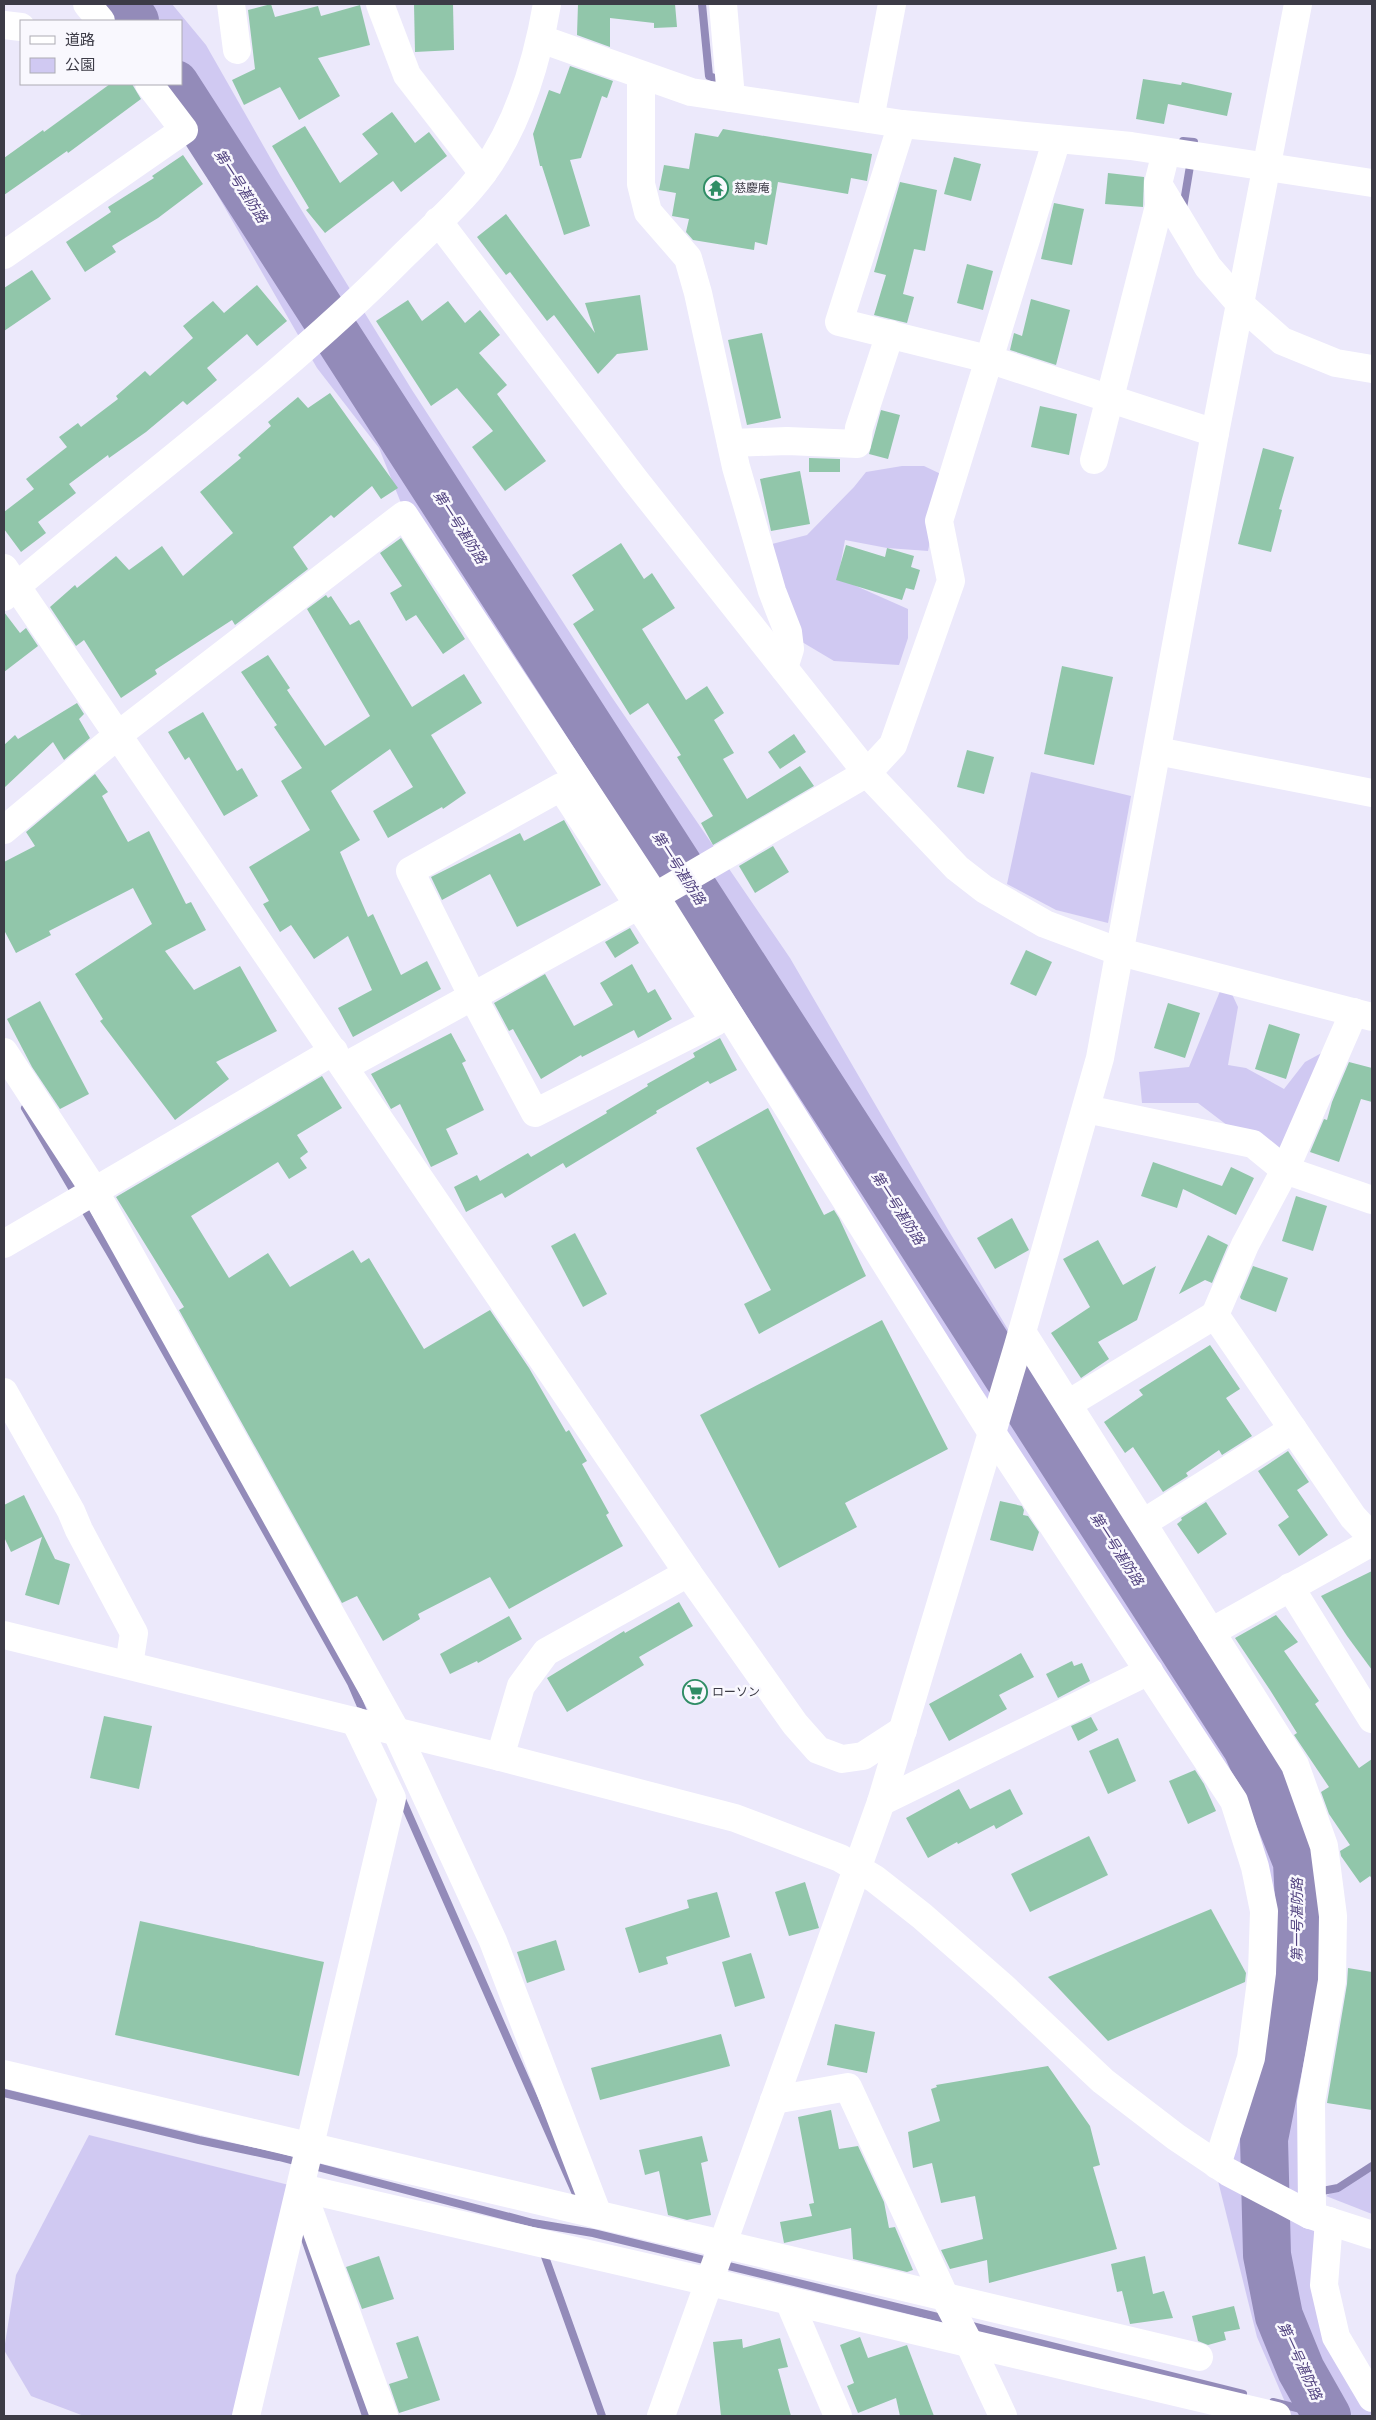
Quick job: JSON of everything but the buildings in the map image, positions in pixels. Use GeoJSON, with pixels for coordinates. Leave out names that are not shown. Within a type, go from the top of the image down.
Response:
{"type":"FeatureCollection","features":[{"type":"Feature","properties":{"kind":"street"},"geometry":{"type":"LineString","coordinates":[[88,4],[101,20]]}},
{"type":"Feature","properties":{"kind":"street"},"geometry":{"type":"LineString","coordinates":[[231,4],[237,50]]}},
{"type":"Feature","properties":{"kind":"street"},"geometry":{"type":"LineString","coordinates":[[380,4],[407,75],[483,173]]}},
{"type":"Feature","properties":{"kind":"street"},"geometry":{"type":"LineString","coordinates":[[547,4],[541,39],[514,118],[483,173],[438,222],[352,307],[315,340],[8,584],[118,736],[688,1573],[795,1724],[818,1750],[842,1759],[864,1756],[903,1730]]}},
{"type":"Feature","properties":{"kind":"street"},"geometry":{"type":"LineString","coordinates":[[723,4],[730,90]]}},
{"type":"Feature","properties":{"kind":"street"},"geometry":{"type":"LineString","coordinates":[[870,119],[892,4]]}},
{"type":"Feature","properties":{"kind":"street"},"geometry":{"type":"LineString","coordinates":[[661,2416],[881,1802],[1020,1339],[1100,1058],[1215,434],[1298,4]]}},
{"type":"Feature","properties":{"kind":"street"},"geometry":{"type":"LineString","coordinates":[[4,25],[20,27]]}},
{"type":"Feature","properties":{"kind":"street"},"geometry":{"type":"LineString","coordinates":[[541,39],[691,92],[730,90],[902,124],[1166,152],[1372,183]]}},
{"type":"Feature","properties":{"kind":"street"},"geometry":{"type":"LineString","coordinates":[[641,75],[641,184],[648,212],[688,258],[698,294],[731,443],[772,592],[788,632],[790,649],[784,668]]}},
{"type":"Feature","properties":{"kind":"street"},"geometry":{"type":"LineString","coordinates":[[4,255],[184,130],[150,85]]}},
{"type":"Feature","properties":{"kind":"street"},"geometry":{"type":"LineString","coordinates":[[902,124],[839,322],[988,358],[1215,434]]}},
{"type":"Feature","properties":{"kind":"street"},"geometry":{"type":"LineString","coordinates":[[4,1244],[93,1191],[339,1059],[472,996],[712,865],[867,773],[892,745],[951,581],[939,521],[1057,139]]}},
{"type":"Feature","properties":{"kind":"street"},"geometry":{"type":"LineString","coordinates":[[1094,460],[1159,206],[1158,184],[1166,152]]}},
{"type":"Feature","properties":{"kind":"street"},"geometry":{"type":"LineString","coordinates":[[1158,184],[1208,267],[1241,305],[1282,341],[1336,363],[1372,369]]}},
{"type":"Feature","properties":{"kind":"street"},"geometry":{"type":"LineString","coordinates":[[438,222],[635,480],[867,773],[957,868],[984,889],[1045,924],[1120,952],[1363,1014],[1285,1170],[1245,1245],[1215,1315],[1068,1404]]}},
{"type":"Feature","properties":{"kind":"street"},"geometry":{"type":"LineString","coordinates":[[731,443],[787,441],[857,444],[859,428],[890,334]]}},
{"type":"Feature","properties":{"kind":"street"},"geometry":{"type":"LineString","coordinates":[[4,830],[118,736],[404,515],[994,1426],[1149,1672],[1234,1801],[1255,1868],[1264,1911],[1262,1973],[1251,2058],[1223,2169]]}},
{"type":"Feature","properties":{"kind":"street"},"geometry":{"type":"LineString","coordinates":[[1157,752],[1372,793]]}},
{"type":"Feature","properties":{"kind":"street"},"geometry":{"type":"LineString","coordinates":[[561,787],[651,898],[715,1022],[535,1113],[472,996],[410,871],[561,787]]}},
{"type":"Feature","properties":{"kind":"street"},"geometry":{"type":"LineString","coordinates":[[4,1052],[93,1191],[396,1731],[493,1941],[598,2215]]}},
{"type":"Feature","properties":{"kind":"street"},"geometry":{"type":"LineString","coordinates":[[1086,1109],[1252,1144],[1285,1170],[1372,1200]]}},
{"type":"Feature","properties":{"kind":"street"},"geometry":{"type":"LineString","coordinates":[[1215,1315],[1353,1516],[1372,1537]]}},
{"type":"Feature","properties":{"kind":"street"},"geometry":{"type":"LineString","coordinates":[[1020,1339],[1068,1404],[1295,1765],[1324,1846],[1333,1916],[1332,1981],[1311,2102],[1312,2208],[1319,2218],[1324,2285],[1336,2338],[1372,2398]]}},
{"type":"Feature","properties":{"kind":"street"},"geometry":{"type":"LineString","coordinates":[[4,1392],[71,1511],[79,1530],[134,1633],[129,1665]]}},
{"type":"Feature","properties":{"kind":"street"},"geometry":{"type":"LineString","coordinates":[[1143,1523],[1292,1429]]}},
{"type":"Feature","properties":{"kind":"street"},"geometry":{"type":"LineString","coordinates":[[1212,1632],[1372,1542]]}},
{"type":"Feature","properties":{"kind":"street"},"geometry":{"type":"LineString","coordinates":[[500,1756],[520,1686],[546,1652],[688,1573]]}},
{"type":"Feature","properties":{"kind":"street"},"geometry":{"type":"LineString","coordinates":[[1290,1587],[1372,1719]]}},
{"type":"Feature","properties":{"kind":"street"},"geometry":{"type":"LineString","coordinates":[[4,1635],[500,1756],[735,1818],[840,1858],[875,1879],[930,1923],[1002,1986],[1103,2081],[1176,2137],[1223,2169],[1319,2218],[1372,2235]]}},
{"type":"Feature","properties":{"kind":"street"},"geometry":{"type":"LineString","coordinates":[[881,1802],[1149,1672]]}},
{"type":"Feature","properties":{"kind":"street"},"geometry":{"type":"LineString","coordinates":[[246,2416],[392,1798],[355,1721]]}},
{"type":"Feature","properties":{"kind":"street"},"geometry":{"type":"LineString","coordinates":[[4,2074],[946,2300],[1199,2357]]}},
{"type":"Feature","properties":{"kind":"street"},"geometry":{"type":"LineString","coordinates":[[774,2100],[848,2087],[946,2300],[969,2342],[1003,2416]]}},
{"type":"Feature","properties":{"kind":"street"},"geometry":{"type":"LineString","coordinates":[[301,2188],[969,2342],[1277,2416]]}},
{"type":"Feature","properties":{"kind":"street"},"geometry":{"type":"LineString","coordinates":[[301,2188],[384,2416]]}},
{"type":"Feature","properties":{"kind":"street"},"geometry":{"type":"LineString","coordinates":[[788,2301],[838,2416]]}},
{"type":"Feature","properties":{"kind":"green space"},"geometry":{"type":"Polygon","coordinates":[[[87,4],[172,4],[206,45],[280,175],[412,390],[611,696],[790,958],[1018,1346],[1279,1739],[1333,1926],[1312,2208],[1317,2259],[1372,2397],[1372,2416],[1291,2416],[1257,2337],[1216,2173],[1262,1964],[1234,1801],[1020,1476],[998,1413],[843,1196],[409,523],[379,448],[317,368],[171,114],[150,85],[182,85],[182,20],[100,20],[87,4]]]}},
{"type":"Feature","properties":{"kind":"green space"},"geometry":{"type":"Polygon","coordinates":[[[902,466],[924,466],[943,475],[928,551],[887,548],[845,540],[838,578],[908,609],[908,638],[899,665],[834,661],[797,639],[772,544],[807,535],[866,472],[902,466]]]}},
{"type":"Feature","properties":{"kind":"green space"},"geometry":{"type":"Polygon","coordinates":[[[1031,772],[1131,796],[1108,923],[1056,910],[1007,884],[1031,772]]]}},
{"type":"Feature","properties":{"kind":"green space"},"geometry":{"type":"Polygon","coordinates":[[[1225,979],[1238,1007],[1228,1065],[1246,1068],[1284,1089],[1305,1062],[1329,1049],[1278,1164],[1198,1103],[1142,1103],[1139,1072],[1189,1067],[1225,979]]]}},
{"type":"Feature","properties":{"kind":"green space"},"geometry":{"type":"Polygon","coordinates":[[[89,2135],[301,2188],[238,2416],[84,2416],[31,2396],[4,2350],[16,2275],[89,2135]]]}},
{"type":"Feature","properties":{"kind":"green space"},"geometry":{"type":"Polygon","coordinates":[[[1372,2166],[1372,2214],[1326,2196],[1372,2166]]]}},
{"type":"Feature","properties":{"kind":"waterway","name":"第一号湛防路"},"geometry":{"type":"LineString","coordinates":[[124,4],[134,20]]}},
{"type":"Feature","properties":{"kind":"waterway"},"geometry":{"type":"LineString","coordinates":[[702,4],[709,76],[723,81]]}},
{"type":"Feature","properties":{"kind":"waterway","name":"第一号湛防路"},"geometry":{"type":"LineString","coordinates":[[176,85],[1247,1748],[1262,1775],[1297,1862],[1300,1922],[1297,1973],[1264,2139],[1267,2255],[1279,2316],[1301,2370],[1327,2416]]}},
{"type":"Feature","properties":{"kind":"waterway"},"geometry":{"type":"LineString","coordinates":[[1183,141],[1194,142],[1183,208]]}},
{"type":"Feature","properties":{"kind":"waterway"},"geometry":{"type":"LineString","coordinates":[[25,1108],[113,1258],[351,1683],[366,1718]]}},
{"type":"Feature","properties":{"kind":"waterway"},"geometry":{"type":"LineString","coordinates":[[401,1797],[576,2194]]}},
{"type":"Feature","properties":{"kind":"waterway"},"geometry":{"type":"LineString","coordinates":[[4,2093],[199,2140],[279,2157],[533,2223],[593,2233],[950,2320]]}},
{"type":"Feature","properties":{"kind":"waterway"},"geometry":{"type":"LineString","coordinates":[[1317,2192],[1338,2188],[1372,2166]]}},
{"type":"Feature","properties":{"kind":"waterway"},"geometry":{"type":"LineString","coordinates":[[304,2236],[366,2416]]}},
{"type":"Feature","properties":{"kind":"waterway"},"geometry":{"type":"LineString","coordinates":[[543,2251],[602,2416]]}},
{"type":"Feature","properties":{"kind":"waterway"},"geometry":{"type":"LineString","coordinates":[[968,2325],[1243,2394]]}},
{"type":"Feature","properties":{"kind":"waterway"},"geometry":{"type":"LineString","coordinates":[[1273,2402],[1325,2415]]}},
{"type":"Feature","properties":{"kind":"place","name":"慈慶庵"},"geometry":{"type":"Point","coordinates":[716,188]}},
{"type":"Feature","properties":{"kind":"place","name":"ローソン"},"geometry":{"type":"Point","coordinates":[695,1692]}}]}
